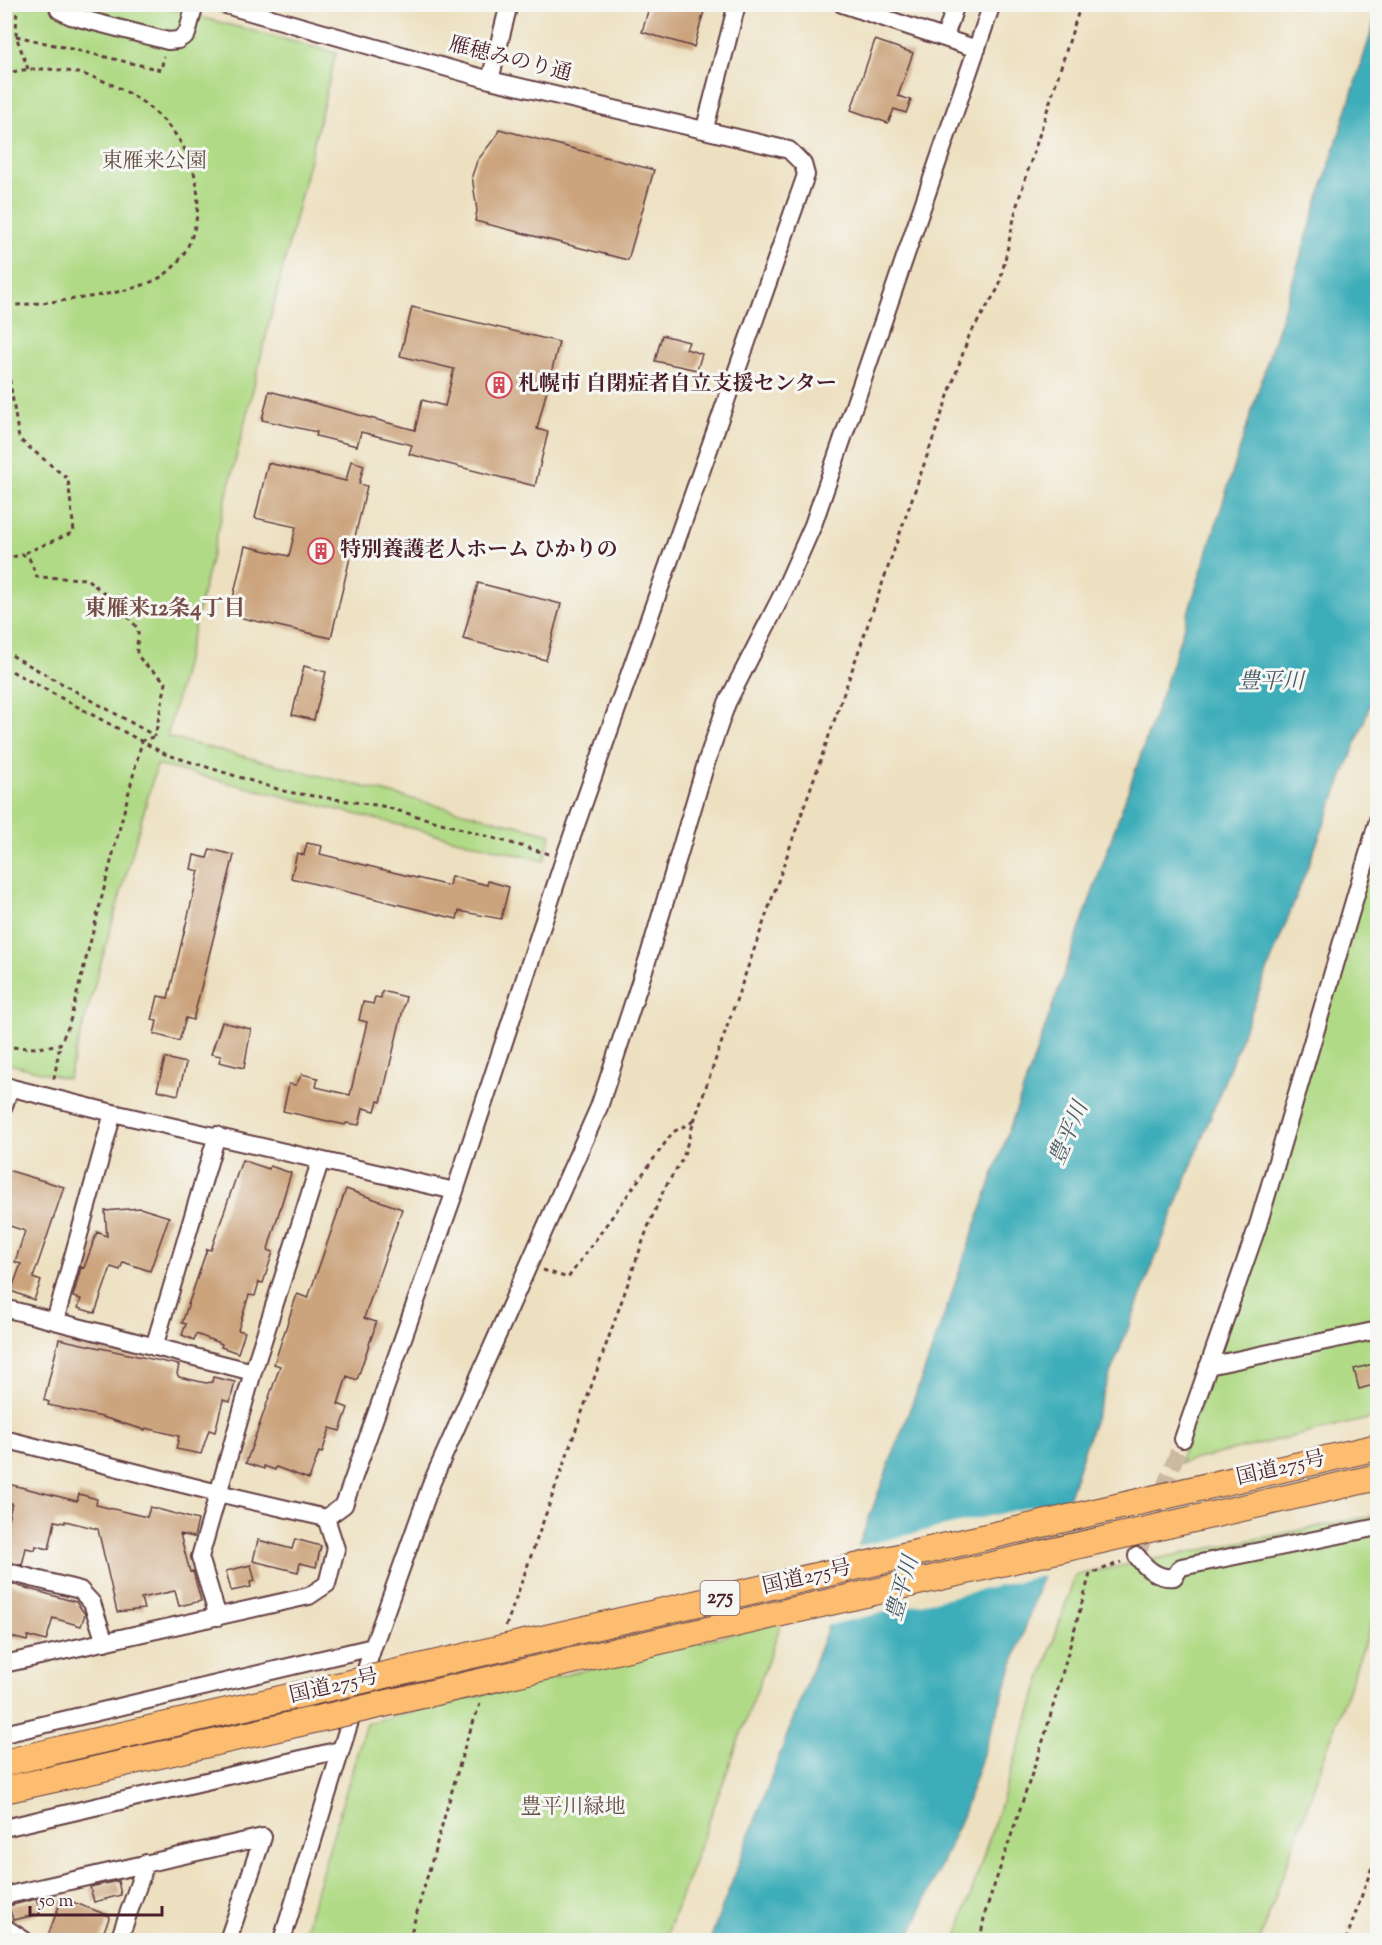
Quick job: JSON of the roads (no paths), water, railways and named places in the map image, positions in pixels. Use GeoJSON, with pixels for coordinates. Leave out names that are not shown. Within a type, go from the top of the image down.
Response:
{"type":"FeatureCollection","features":[{"type":"Feature","properties":{"kind":"highway","name":"国道275号"},"geometry":{"type":"LineString","coordinates":[[4,1763],[1377,1447]]}},
{"type":"Feature","properties":{"kind":"highway","name":"国道275号"},"geometry":{"type":"LineString","coordinates":[[4,1790],[1377,1477]]}},
{"type":"Feature","properties":{"kind":"street"},"geometry":{"type":"LineString","coordinates":[[57,4],[59,10],[71,16],[168,41],[178,40],[187,34],[195,4]]}},
{"type":"Feature","properties":{"kind":"street","name":"雁穂みのり通"},"geometry":{"type":"LineString","coordinates":[[222,4],[490,80],[705,128],[789,150],[803,164],[807,175],[565,856],[455,1191]]}},
{"type":"Feature","properties":{"kind":"street"},"geometry":{"type":"LineString","coordinates":[[490,80],[509,4]]}},
{"type":"Feature","properties":{"kind":"street"},"geometry":{"type":"LineString","coordinates":[[705,128],[737,4]]}},
{"type":"Feature","properties":{"kind":"street"},"geometry":{"type":"LineString","coordinates":[[842,4],[977,49]]}},
{"type":"Feature","properties":{"kind":"street"},"geometry":{"type":"LineString","coordinates":[[945,37],[956,4]]}},
{"type":"Feature","properties":{"kind":"street"},"geometry":{"type":"LineString","coordinates":[[282,1941],[373,1647],[432,1482],[600,1107],[723,713],[782,595],[813,525],[992,4]]}},
{"type":"Feature","properties":{"kind":"street"},"geometry":{"type":"LineString","coordinates":[[1183,1439],[1258,1225],[1377,820]]}},
{"type":"Feature","properties":{"kind":"street"},"geometry":{"type":"LineString","coordinates":[[4,1106],[7,1086],[113,1113],[217,1135],[320,1162],[455,1191],[344,1505],[326,1518],[4,1439]]}},
{"type":"Feature","properties":{"kind":"street"},"geometry":{"type":"LineString","coordinates":[[55,1321],[113,1113]]}},
{"type":"Feature","properties":{"kind":"street"},"geometry":{"type":"LineString","coordinates":[[154,1347],[217,1135]]}},
{"type":"Feature","properties":{"kind":"street"},"geometry":{"type":"LineString","coordinates":[[218,1617],[200,1557],[253,1372],[320,1162]]}},
{"type":"Feature","properties":{"kind":"street"},"geometry":{"type":"LineString","coordinates":[[4,1308],[253,1372]]}},
{"type":"Feature","properties":{"kind":"street"},"geometry":{"type":"LineString","coordinates":[[1208,1366],[1377,1330]]}},
{"type":"Feature","properties":{"kind":"street"},"geometry":{"type":"LineString","coordinates":[[4,1664],[309,1596],[327,1584],[336,1550],[326,1518]]}},
{"type":"Feature","properties":{"kind":"street"},"geometry":{"type":"LineString","coordinates":[[1137,1556],[1149,1570],[1165,1578],[1174,1577],[1181,1567],[1377,1527]]}},
{"type":"Feature","properties":{"kind":"street"},"geometry":{"type":"LineString","coordinates":[[4,1571],[80,1590],[92,1603],[105,1642]]}},
{"type":"Feature","properties":{"kind":"street"},"geometry":{"type":"LineString","coordinates":[[4,1734],[373,1647]]}},
{"type":"Feature","properties":{"kind":"street"},"geometry":{"type":"LineString","coordinates":[[4,1828],[340,1750]]}},
{"type":"Feature","properties":{"kind":"street"},"geometry":{"type":"LineString","coordinates":[[4,1896],[263,1837],[228,1941]]}},
{"type":"Feature","properties":{"kind":"street"},"geometry":{"type":"LineString","coordinates":[[119,1941],[146,1863]]}},
{"type":"Feature","properties":{"kind":"street"},"geometry":{"type":"LineString","coordinates":[[4,1927],[24,1941]]}},
{"type":"Feature","properties":{"kind":"water","name":"豊平川"},"geometry":{"type":"Polygon","coordinates":[[[1377,14],[1378,680],[1363,725],[1106,1385],[963,1814],[908,1940],[710,1940],[928,1361],[1167,680],[1377,14]]]}},
{"type":"Feature","properties":{"kind":"tunnel"},"geometry":{"type":"LineString","coordinates":[[1137,1556],[1183,1439]]}},
{"type":"Feature","properties":{"kind":"place","name":"札幌市 自閉症者自立支援センター"},"geometry":{"type":"Point","coordinates":[499,385]}},
{"type":"Feature","properties":{"kind":"place","name":"特別養護老人ホーム ひかりの"},"geometry":{"type":"Point","coordinates":[321,551]}},
{"type":"Feature","properties":{"kind":"district","name":"東雁来12条4丁目"},"geometry":{"type":"Point","coordinates":[165,610]}},
{"type":"Feature","properties":{"kind":"park label","name":"東雁来公園"},"geometry":{"type":"Point","coordinates":[154,162]}},
{"type":"Feature","properties":{"kind":"park label","name":"豊平川緑地"},"geometry":{"type":"Point","coordinates":[573,1808]}}]}
